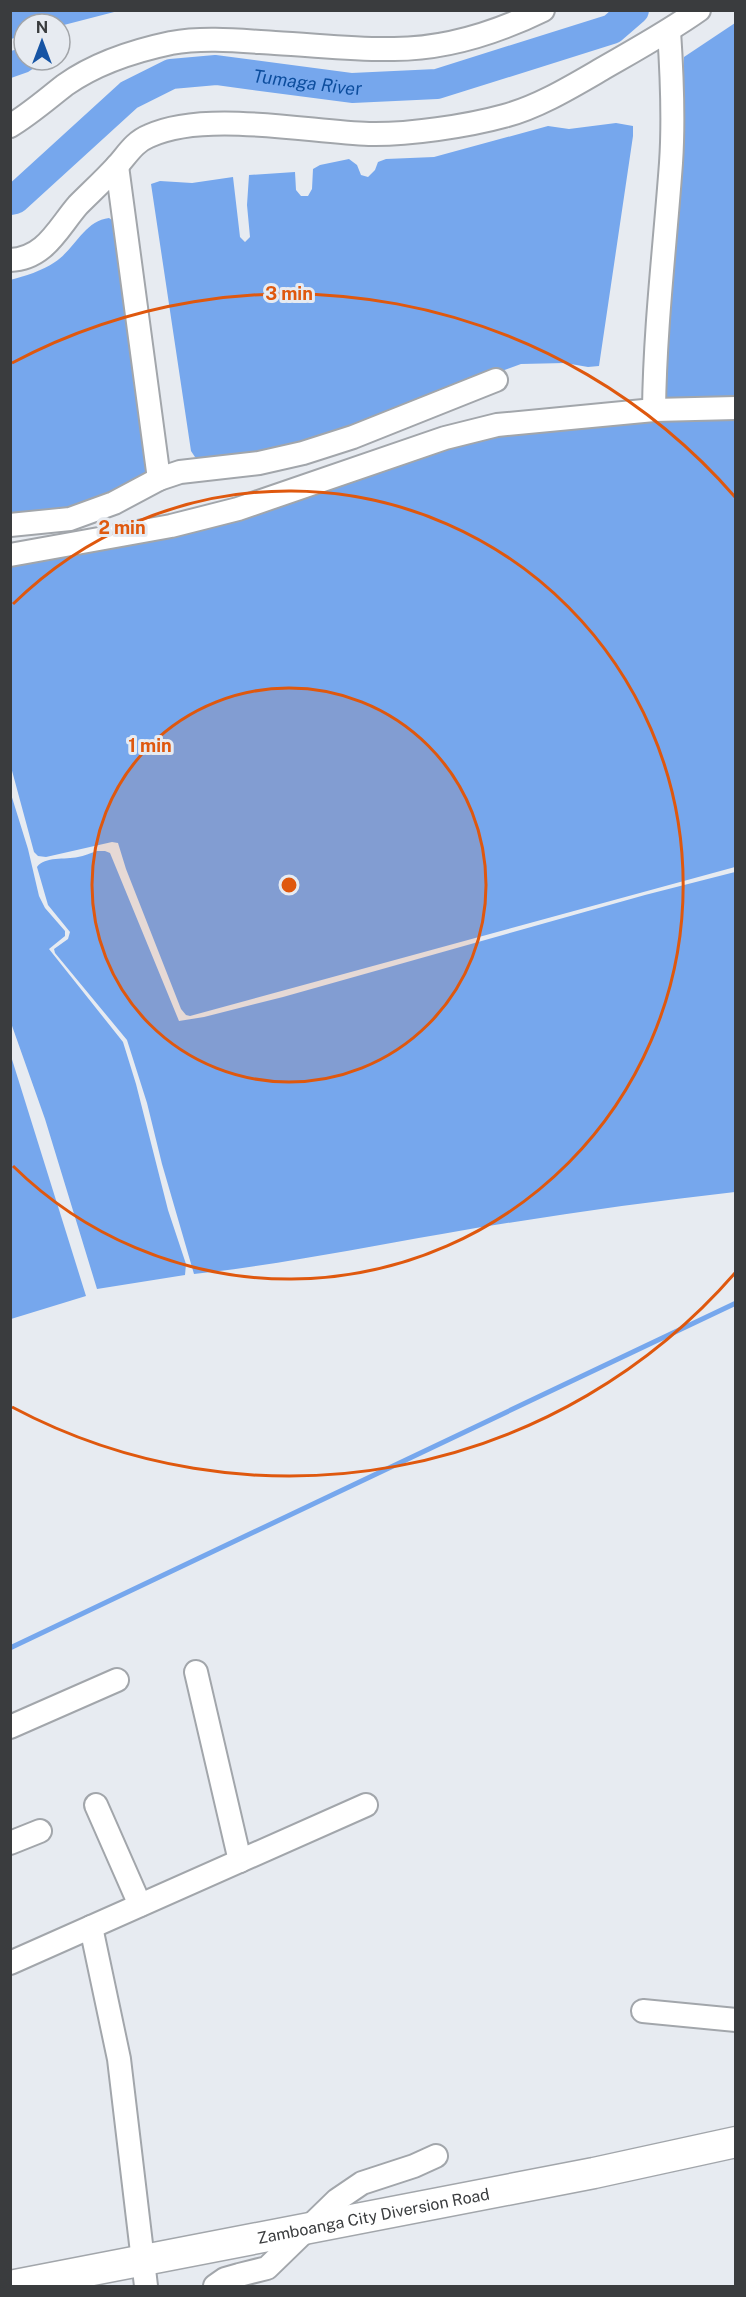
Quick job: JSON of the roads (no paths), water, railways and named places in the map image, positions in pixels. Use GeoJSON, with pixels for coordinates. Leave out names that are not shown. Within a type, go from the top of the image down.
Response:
{"type":"FeatureCollection","features":[{"type":"Feature","properties":{"kind":"main road","name":"Zamboanga City Diversion Road"},"geometry":{"type":"LineString","coordinates":[[10,2286],[145,2274],[306,2230],[594,2173],[735,2142]]}},
{"type":"Feature","properties":{"kind":"street"},"geometry":{"type":"LineString","coordinates":[[10,126],[28,115],[67,84],[97,66],[118,57],[173,43],[227,40],[353,48],[425,47],[474,37],[526,19],[543,10]]}},
{"type":"Feature","properties":{"kind":"street"},"geometry":{"type":"LineString","coordinates":[[10,260],[35,254],[54,237],[77,207],[132,147],[148,136],[193,124],[371,134],[410,132],[504,116],[572,87],[669,31],[699,10]]}},
{"type":"Feature","properties":{"kind":"street"},"geometry":{"type":"LineString","coordinates":[[654,410],[655,344],[671,162],[672,86],[669,31]]}},
{"type":"Feature","properties":{"kind":"street"},"geometry":{"type":"LineString","coordinates":[[117,166],[159,479]]}},
{"type":"Feature","properties":{"kind":"street"},"geometry":{"type":"LineString","coordinates":[[10,525],[70,519],[114,503],[159,479],[180,472],[259,463],[303,453],[496,380]]}},
{"type":"Feature","properties":{"kind":"street"},"geometry":{"type":"LineString","coordinates":[[10,555],[171,526],[238,509],[445,438],[497,424],[654,410],[735,408]]}},
{"type":"Feature","properties":{"kind":"street"},"geometry":{"type":"LineString","coordinates":[[196,1672],[240,1861]]}},
{"type":"Feature","properties":{"kind":"street"},"geometry":{"type":"LineString","coordinates":[[10,1727],[117,1680]]}},
{"type":"Feature","properties":{"kind":"street"},"geometry":{"type":"LineString","coordinates":[[96,1805],[140,1905]]}},
{"type":"Feature","properties":{"kind":"street"},"geometry":{"type":"LineString","coordinates":[[10,1963],[366,1805]]}},
{"type":"Feature","properties":{"kind":"street"},"geometry":{"type":"LineString","coordinates":[[10,1843],[40,1831]]}},
{"type":"Feature","properties":{"kind":"street"},"geometry":{"type":"LineString","coordinates":[[91,1927],[119,2060],[145,2274]]}},
{"type":"Feature","properties":{"kind":"street"},"geometry":{"type":"LineString","coordinates":[[643,2011],[735,2020]]}},
{"type":"Feature","properties":{"kind":"street"},"geometry":{"type":"LineString","coordinates":[[215,2286],[225,2279],[267,2268],[276,2262],[337,2200],[362,2183],[414,2166],[436,2156]]}},
{"type":"Feature","properties":{"kind":"water"},"geometry":{"type":"Polygon","coordinates":[[[11,10],[118,10],[72,23],[72,12],[12,12],[11,39],[11,10]]]}},
{"type":"Feature","properties":{"kind":"water"},"geometry":{"type":"Polygon","coordinates":[[[735,23],[735,399],[669,399],[663,396],[684,57],[735,23]]]}},
{"type":"Feature","properties":{"kind":"water"},"geometry":{"type":"Polygon","coordinates":[[[11,51],[12,72],[28,72],[11,78],[11,51]]]}},
{"type":"Feature","properties":{"kind":"water"},"geometry":{"type":"Polygon","coordinates":[[[616,123],[633,126],[633,136],[599,366],[588,367],[565,363],[521,364],[280,453],[195,457],[191,451],[151,184],[160,181],[192,183],[233,177],[240,237],[245,242],[250,237],[247,205],[249,175],[295,172],[296,190],[301,196],[308,196],[312,189],[313,169],[320,165],[349,159],[357,165],[361,175],[368,177],[375,170],[378,162],[386,159],[434,157],[548,126],[569,129],[616,123]]]}},
{"type":"Feature","properties":{"kind":"water"},"geometry":{"type":"Polygon","coordinates":[[[109,218],[118,224],[157,471],[95,507],[11,518],[10,280],[50,265],[93,224],[109,218]]]}},
{"type":"Feature","properties":{"kind":"water"},"geometry":{"type":"Polygon","coordinates":[[[735,409],[735,867],[190,1016],[181,1009],[118,843],[112,842],[46,857],[38,856],[34,852],[11,767],[10,556],[127,536],[414,445],[735,409]]]}},
{"type":"Feature","properties":{"kind":"water"},"geometry":{"type":"Polygon","coordinates":[[[10,791],[28,849],[39,896],[45,908],[65,931],[65,936],[49,949],[123,1042],[168,1210],[186,1264],[185,1275],[97,1289],[45,1119],[11,1023],[10,791]]]}},
{"type":"Feature","properties":{"kind":"water"},"geometry":{"type":"Polygon","coordinates":[[[97,851],[110,853],[179,1021],[283,997],[645,895],[735,872],[735,1192],[552,1216],[288,1261],[194,1274],[147,1103],[127,1040],[54,949],[68,939],[70,932],[48,905],[37,867],[45,861],[78,857],[97,851]]]}},
{"type":"Feature","properties":{"kind":"water"},"geometry":{"type":"Polygon","coordinates":[[[10,1053],[86,1296],[11,1319],[10,1319],[10,1053]]]}},
{"type":"Feature","properties":{"kind":"waterway","name":"Tumaga River"},"geometry":{"type":"LineString","coordinates":[[10,200],[15,199],[129,95],[171,74],[216,70],[352,88],[437,84],[612,29],[634,10]]}},
{"type":"Feature","properties":{"kind":"waterway"},"geometry":{"type":"LineString","coordinates":[[10,1648],[736,1303]]}}]}
